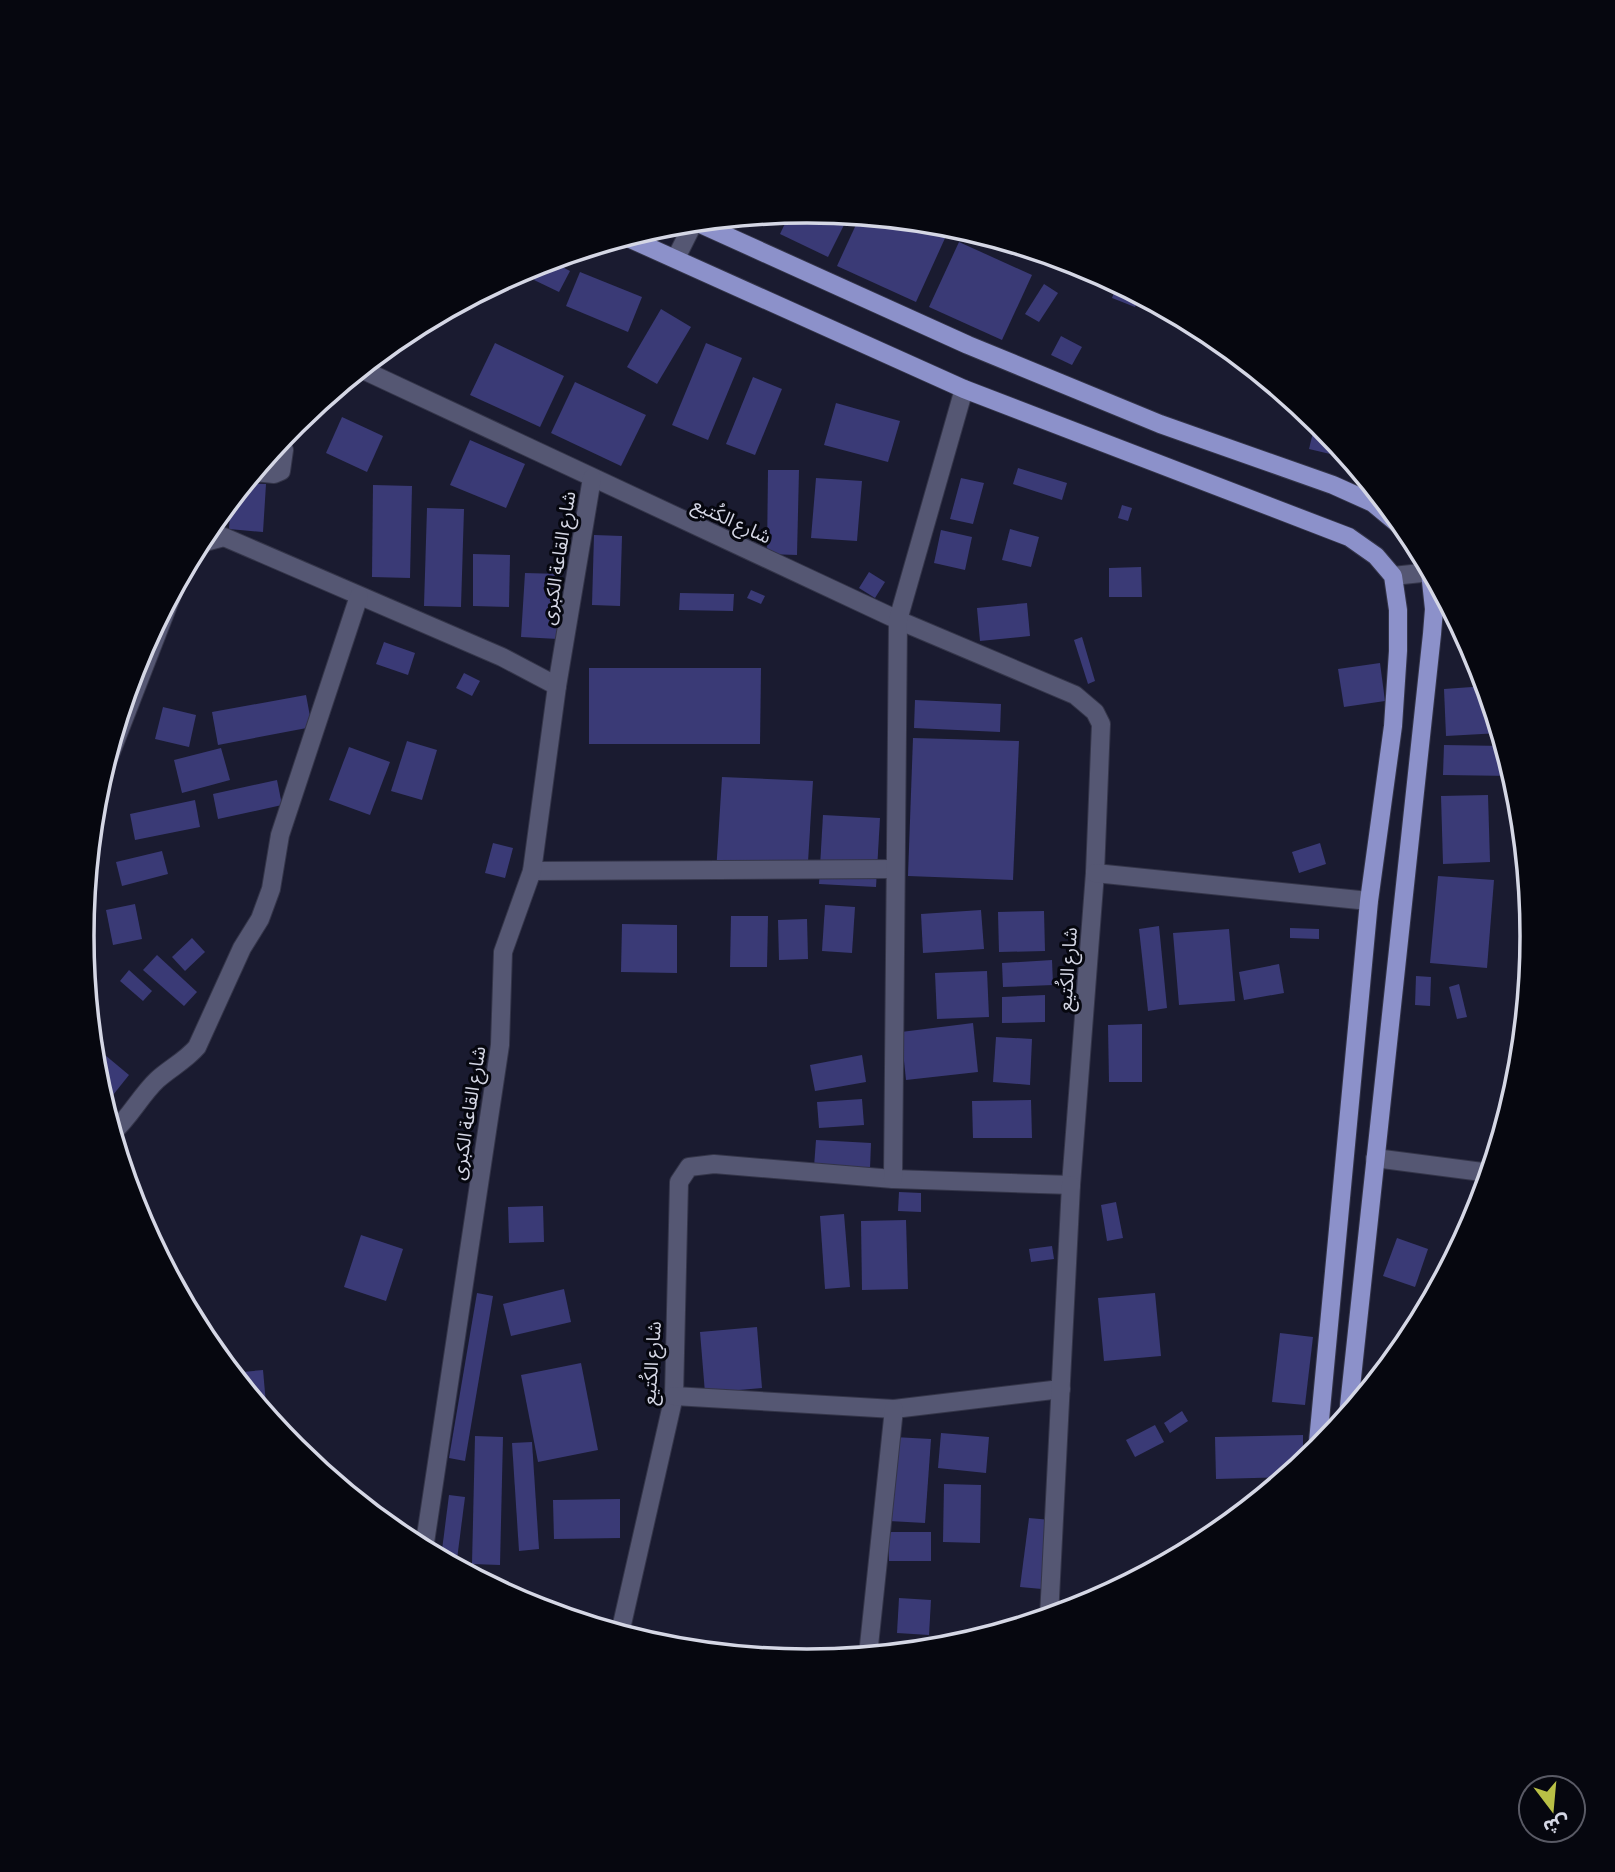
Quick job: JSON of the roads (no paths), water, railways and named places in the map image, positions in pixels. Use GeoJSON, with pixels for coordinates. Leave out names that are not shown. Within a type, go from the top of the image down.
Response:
{"type":"FeatureCollection","features":[{"type":"Feature","properties":{"kind":"main road"},"geometry":{"type":"LineString","coordinates":[[712,229],[968,345],[1160,424],[1333,485],[1375,504]]}},
{"type":"Feature","properties":{"kind":"main road"},"geometry":{"type":"LineString","coordinates":[[641,243],[964,389],[1349,537],[1376,556],[1393,576],[1398,611],[1393,726],[1368,901],[1319,1433]]}},
{"type":"Feature","properties":{"kind":"main road"},"geometry":{"type":"LineString","coordinates":[[1350,1399],[1433,622],[1432,593]]}},
{"type":"Feature","properties":{"kind":"street"},"geometry":{"type":"LineString","coordinates":[[676,258],[689,233]]}},
{"type":"Feature","properties":{"kind":"street","name":"شارع الكُتيع"},"geometry":{"type":"LineString","coordinates":[[369,373],[898,620],[1075,695],[1096,712],[1101,724],[1095,873],[1071,1185],[894,1179],[714,1164],[689,1167],[679,1182],[674,1396],[622,1625]]}},
{"type":"Feature","properties":{"kind":"street"},"geometry":{"type":"LineString","coordinates":[[894,1179],[898,620],[964,389]]}},
{"type":"Feature","properties":{"kind":"street"},"geometry":{"type":"LineString","coordinates":[[265,473],[281,471],[284,453]]}},
{"type":"Feature","properties":{"kind":"street","name":"شارع القاعة الكبرى"},"geometry":{"type":"LineString","coordinates":[[426,1538],[500,1045],[503,952],[532,871],[558,686],[592,478]]}},
{"type":"Feature","properties":{"kind":"street"},"geometry":{"type":"LineString","coordinates":[[216,539],[223,537],[502,657],[558,686]]}},
{"type":"Feature","properties":{"kind":"street"},"geometry":{"type":"LineString","coordinates":[[1393,576],[1421,573]]}},
{"type":"Feature","properties":{"kind":"street"},"geometry":{"type":"LineString","coordinates":[[120,1125],[157,1080],[186,1059],[197,1047],[242,948],[260,919],[271,889],[280,835],[359,596]]}},
{"type":"Feature","properties":{"kind":"street"},"geometry":{"type":"LineString","coordinates":[[532,871],[895,869]]}},
{"type":"Feature","properties":{"kind":"street"},"geometry":{"type":"LineString","coordinates":[[1095,873],[1368,901]]}},
{"type":"Feature","properties":{"kind":"street"},"geometry":{"type":"LineString","coordinates":[[1375,1157],[1480,1172]]}},
{"type":"Feature","properties":{"kind":"street"},"geometry":{"type":"LineString","coordinates":[[1049,1607],[1071,1185]]}},
{"type":"Feature","properties":{"kind":"street"},"geometry":{"type":"LineString","coordinates":[[674,1396],[894,1409],[1060,1389]]}},
{"type":"Feature","properties":{"kind":"street"},"geometry":{"type":"LineString","coordinates":[[869,1646],[894,1409]]}}]}
